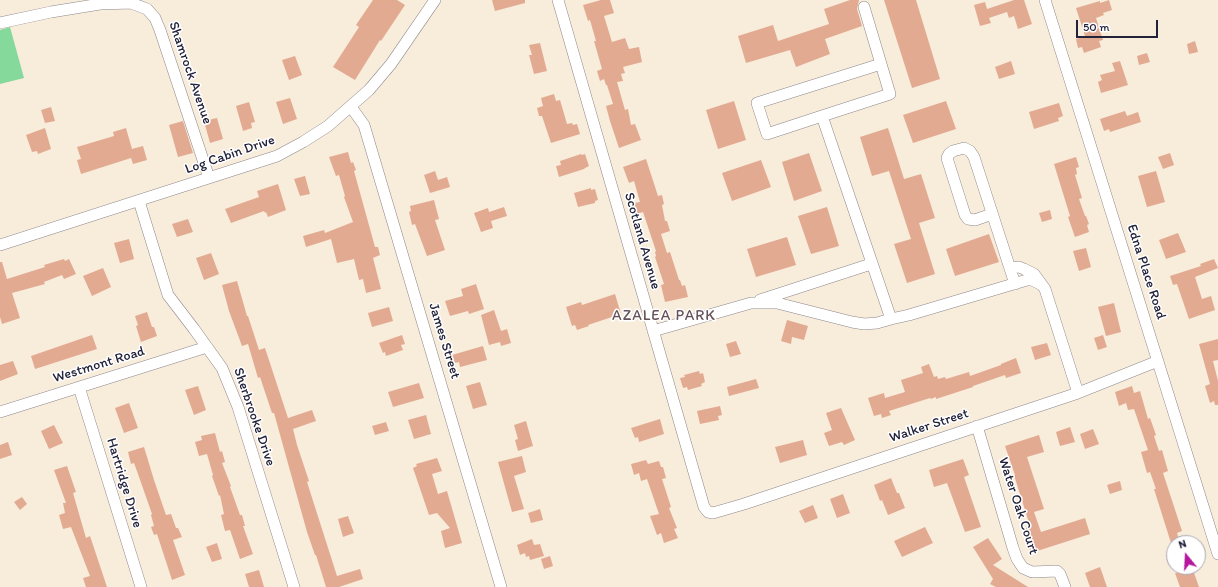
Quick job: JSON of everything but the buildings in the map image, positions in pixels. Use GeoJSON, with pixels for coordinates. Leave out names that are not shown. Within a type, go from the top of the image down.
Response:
{"type":"FeatureCollection","features":[{"type":"Feature","properties":{"kind":"street","name":"Log Cabin Drive"},"geometry":{"type":"LineString","coordinates":[[0,245],[278,156],[303,142],[328,126],[370,90],[391,64],[436,0]]}},
{"type":"Feature","properties":{"kind":"street","name":"Scotland Avenue"},"geometry":{"type":"LineString","coordinates":[[558,0],[704,507],[708,512]]}},
{"type":"Feature","properties":{"kind":"street","name":"Edna Place Road"},"geometry":{"type":"LineString","coordinates":[[1045,0],[1218,554]]}},
{"type":"Feature","properties":{"kind":"street","name":"Shamrock Avenue"},"geometry":{"type":"LineString","coordinates":[[0,23],[51,12],[121,2],[131,3],[147,9],[154,18],[160,30],[209,178]]}},
{"type":"Feature","properties":{"kind":"street"},"geometry":{"type":"LineString","coordinates":[[864,7],[890,94],[767,134],[757,103],[881,64]]}},
{"type":"Feature","properties":{"kind":"street","name":"James Street"},"geometry":{"type":"LineString","coordinates":[[351,107],[364,125],[501,587]]}},
{"type":"Feature","properties":{"kind":"street"},"geometry":{"type":"LineString","coordinates":[[822,116],[871,264],[891,318]]}},
{"type":"Feature","properties":{"kind":"street"},"geometry":{"type":"LineString","coordinates":[[992,214],[975,220],[968,219],[965,215],[947,158],[953,151],[964,148],[970,151],[974,157],[1015,284]]}},
{"type":"Feature","properties":{"kind":"street","name":"Sherbrooke Drive"},"geometry":{"type":"LineString","coordinates":[[139,201],[168,295],[222,368],[238,407],[294,587]]}},
{"type":"Feature","properties":{"kind":"street"},"geometry":{"type":"LineString","coordinates":[[653,331],[871,264]]}},
{"type":"Feature","properties":{"kind":"street"},"geometry":{"type":"LineString","coordinates":[[1010,268],[1019,267],[1034,274],[1045,289],[1078,393]]}},
{"type":"Feature","properties":{"kind":"street"},"geometry":{"type":"LineString","coordinates":[[751,302],[777,304],[864,324],[877,323],[891,318],[909,315],[1032,280],[1042,285]]}},
{"type":"Feature","properties":{"kind":"street","name":"Westmont Road"},"geometry":{"type":"LineString","coordinates":[[0,412],[207,347]]}},
{"type":"Feature","properties":{"kind":"street","name":"Walker Street"},"geometry":{"type":"LineString","coordinates":[[708,512],[713,513],[744,504],[1078,393],[1158,361]]}},
{"type":"Feature","properties":{"kind":"street","name":"Hartridge Drive"},"geometry":{"type":"LineString","coordinates":[[79,387],[141,587]]}},
{"type":"Feature","properties":{"kind":"street","name":"Water Oak Court"},"geometry":{"type":"LineString","coordinates":[[977,426],[1017,559],[1023,568],[1032,572],[1057,571],[1060,574],[1065,587]]}},
{"type":"Feature","properties":{"kind":"green space"},"geometry":{"type":"Polygon","coordinates":[[[10,27],[24,78],[0,84],[0,30],[10,27]]]}},
{"type":"Feature","properties":{"kind":"district","name":"AZALEA PARK"},"geometry":{"type":"Point","coordinates":[664,316]}}]}
